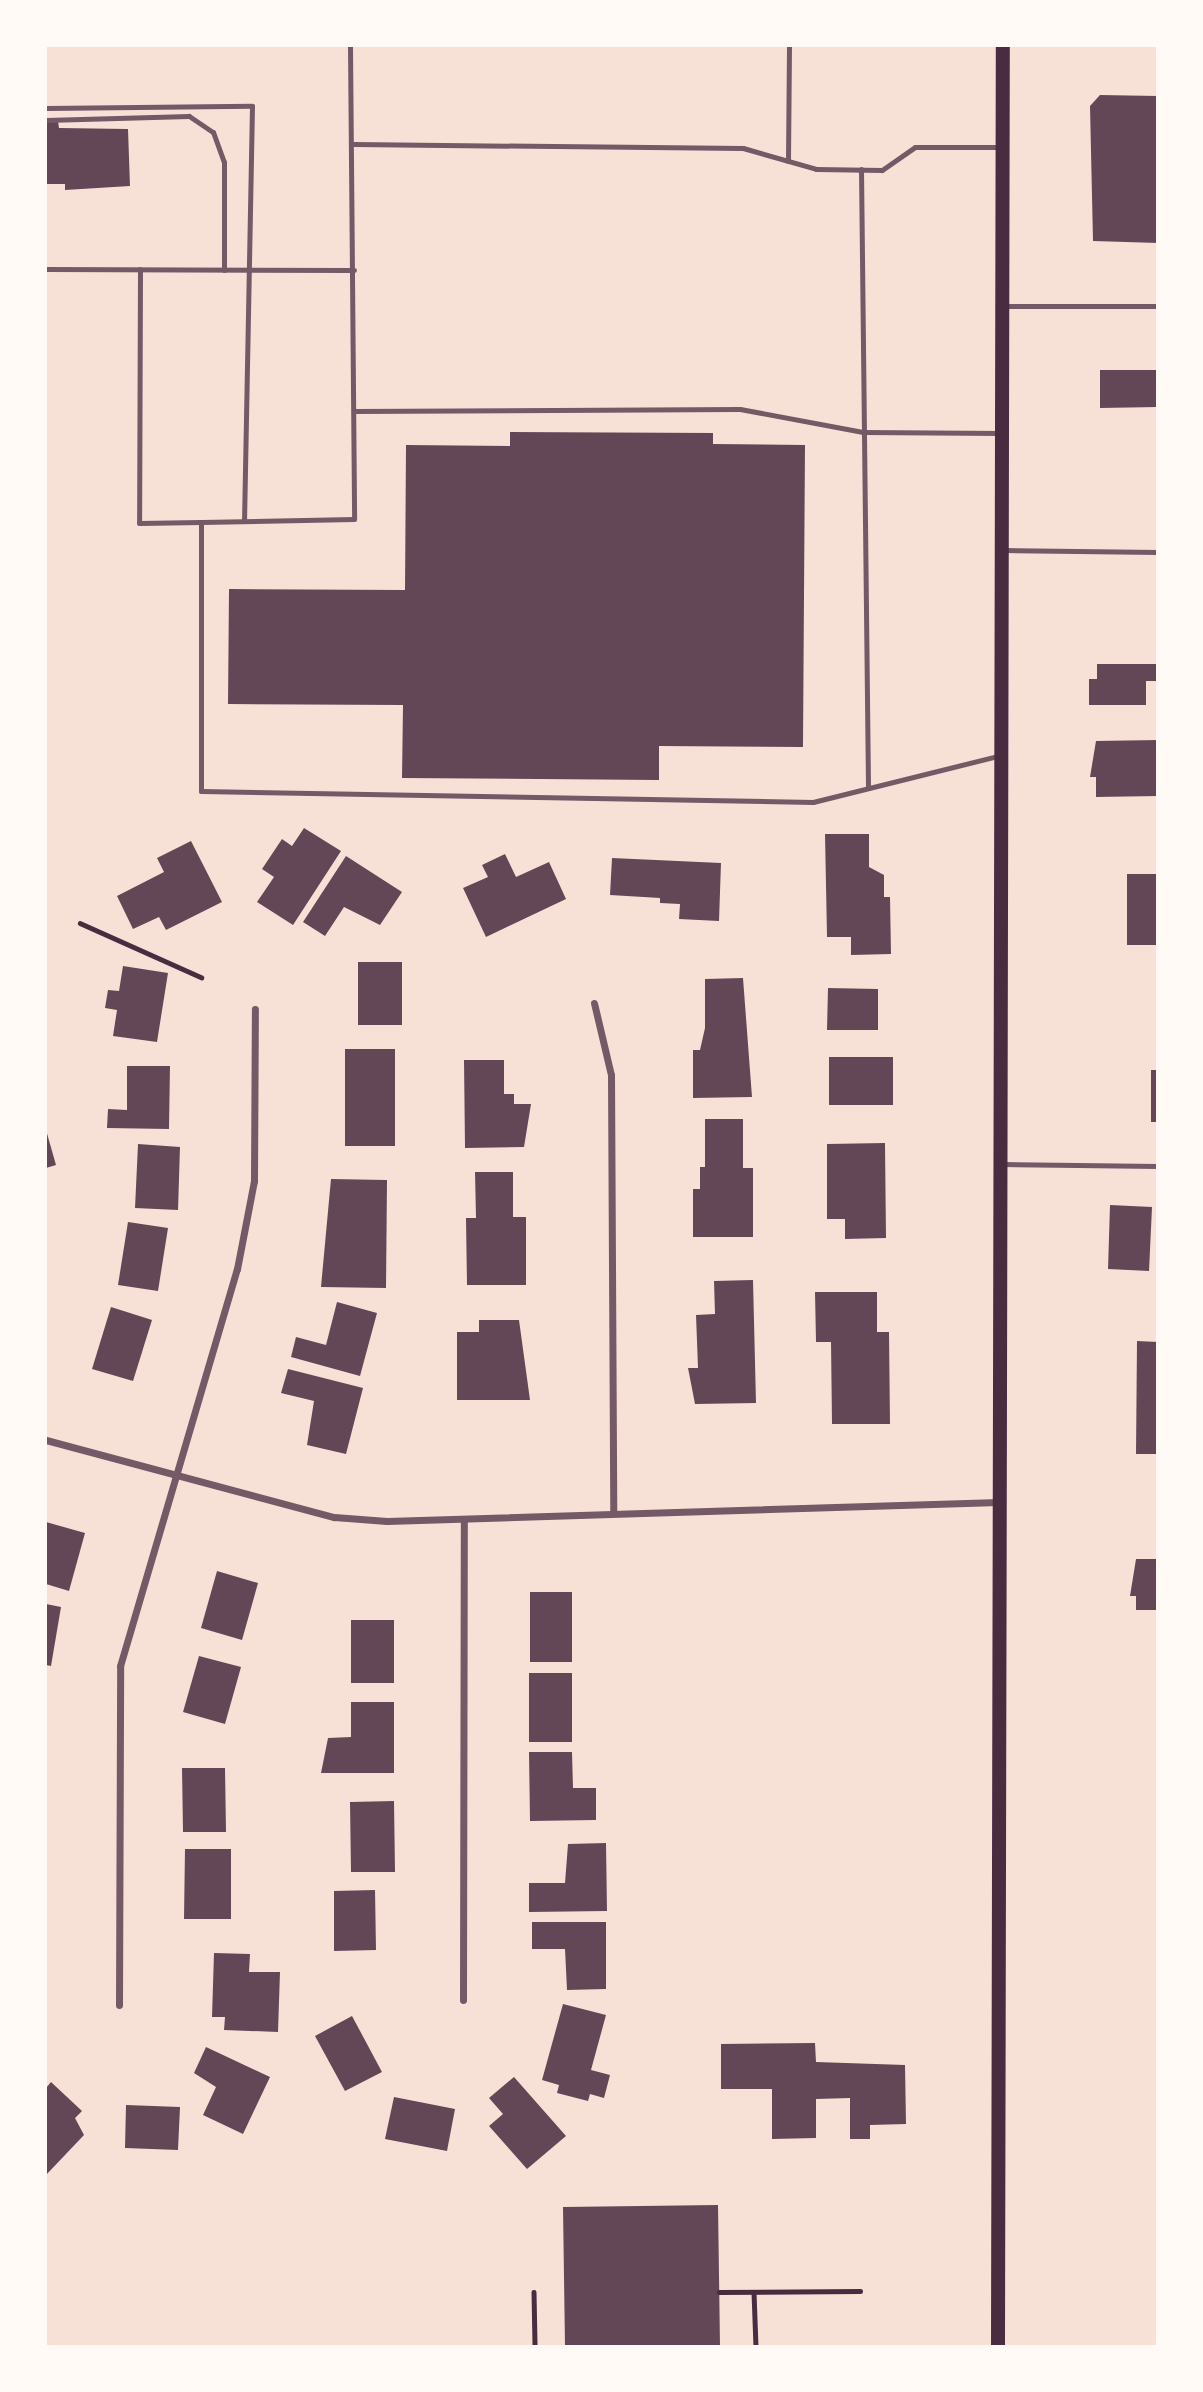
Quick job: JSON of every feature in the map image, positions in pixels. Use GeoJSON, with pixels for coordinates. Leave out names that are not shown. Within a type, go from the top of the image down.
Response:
{"type":"FeatureCollection","features":[{"type":"Feature","properties":{"kind":"main road"},"geometry":{"type":"LineString","coordinates":[[998,2347],[1003,46]]}},
{"type":"Feature","properties":{"kind":"street"},"geometry":{"type":"LineString","coordinates":[[594,1003],[611,1075],[612,1511]]}},
{"type":"Feature","properties":{"kind":"street"},"geometry":{"type":"LineString","coordinates":[[119,2005],[120,1666],[237,1269],[254,1181],[255,1009]]}},
{"type":"Feature","properties":{"kind":"street"},"geometry":{"type":"LineString","coordinates":[[46,1440],[176,1478],[334,1517],[464,1519],[612,1511],[999,1502]]}},
{"type":"Feature","properties":{"kind":"street"},"geometry":{"type":"LineString","coordinates":[[463,2000],[464,1519]]}},
{"type":"Feature","properties":{"kind":"lane"},"geometry":{"type":"LineString","coordinates":[[140,269],[139,523],[354,519],[353,144],[350,46]]}},
{"type":"Feature","properties":{"kind":"lane"},"geometry":{"type":"LineString","coordinates":[[788,161],[789,46]]}},
{"type":"Feature","properties":{"kind":"lane"},"geometry":{"type":"LineString","coordinates":[[46,108],[252,106],[252,271],[244,521]]}},
{"type":"Feature","properties":{"kind":"lane"},"geometry":{"type":"LineString","coordinates":[[46,120],[189,116],[213,132],[224,162],[223,270]]}},
{"type":"Feature","properties":{"kind":"lane"},"geometry":{"type":"LineString","coordinates":[[353,144],[743,148],[788,161],[882,170],[915,147],[1002,147]]}},
{"type":"Feature","properties":{"kind":"lane"},"geometry":{"type":"LineString","coordinates":[[860,169],[868,788]]}},
{"type":"Feature","properties":{"kind":"lane"},"geometry":{"type":"LineString","coordinates":[[46,269],[354,270]]}},
{"type":"Feature","properties":{"kind":"lane"},"geometry":{"type":"LineString","coordinates":[[1002,306],[1157,306]]}},
{"type":"Feature","properties":{"kind":"lane"},"geometry":{"type":"LineString","coordinates":[[354,411],[740,409],[863,432],[1001,433]]}},
{"type":"Feature","properties":{"kind":"lane"},"geometry":{"type":"LineString","coordinates":[[201,522],[201,791],[813,802],[1001,755]]}},
{"type":"Feature","properties":{"kind":"lane"},"geometry":{"type":"LineString","coordinates":[[1000,550],[1157,552]]}},
{"type":"Feature","properties":{"kind":"lane"},"geometry":{"type":"LineString","coordinates":[[1000,1164],[1157,1166]]}},
{"type":"Feature","properties":{"kind":"path"},"geometry":{"type":"LineString","coordinates":[[80,923],[201,977]]}},
{"type":"Feature","properties":{"kind":"path"},"geometry":{"type":"LineString","coordinates":[[719,2292],[860,2291]]}},
{"type":"Feature","properties":{"kind":"path"},"geometry":{"type":"LineString","coordinates":[[534,2292],[535,2347]]}},
{"type":"Feature","properties":{"kind":"path"},"geometry":{"type":"LineString","coordinates":[[754,2292],[756,2347]]}},
{"type":"Feature","properties":{"kind":"building"},"geometry":{"type":"Polygon","coordinates":[[[1100,95],[1158,96],[1158,243],[1093,241],[1090,106],[1100,95]]]}},
{"type":"Feature","properties":{"kind":"building"},"geometry":{"type":"Polygon","coordinates":[[[46,121],[58,121],[59,128],[128,129],[130,186],[65,190],[65,184],[46,184],[46,121]]]}},
{"type":"Feature","properties":{"kind":"building"},"geometry":{"type":"Polygon","coordinates":[[[1100,370],[1158,370],[1158,407],[1100,408],[1100,370]]]}},
{"type":"Feature","properties":{"kind":"building"},"geometry":{"type":"Polygon","coordinates":[[[510,432],[713,433],[713,444],[805,445],[803,747],[659,746],[659,780],[402,778],[403,705],[228,704],[229,589],[405,590],[406,445],[510,446],[510,432]]]}},
{"type":"Feature","properties":{"kind":"building"},"geometry":{"type":"Polygon","coordinates":[[[1097,664],[1156,664],[1156,681],[1146,681],[1146,705],[1089,705],[1089,679],[1097,679],[1097,664]]]}},
{"type":"Feature","properties":{"kind":"building"},"geometry":{"type":"Polygon","coordinates":[[[1158,740],[1158,796],[1096,797],[1096,777],[1090,777],[1096,741],[1158,740]]]}},
{"type":"Feature","properties":{"kind":"building"},"geometry":{"type":"Polygon","coordinates":[[[304,828],[341,851],[293,925],[257,902],[274,877],[262,869],[282,839],[292,846],[304,828]]]}},
{"type":"Feature","properties":{"kind":"building"},"geometry":{"type":"Polygon","coordinates":[[[825,834],[869,834],[869,867],[884,875],[884,897],[890,897],[891,954],[851,955],[851,937],[827,937],[825,834]]]}},
{"type":"Feature","properties":{"kind":"building"},"geometry":{"type":"Polygon","coordinates":[[[191,841],[222,902],[166,930],[159,917],[133,929],[117,896],[164,872],[157,858],[191,841]]]}},
{"type":"Feature","properties":{"kind":"building"},"geometry":{"type":"Polygon","coordinates":[[[505,854],[516,877],[549,862],[566,899],[486,937],[463,888],[488,877],[482,865],[505,854]]]}},
{"type":"Feature","properties":{"kind":"building"},"geometry":{"type":"Polygon","coordinates":[[[346,856],[402,892],[380,925],[344,907],[325,936],[303,922],[346,856]]]}},
{"type":"Feature","properties":{"kind":"building"},"geometry":{"type":"Polygon","coordinates":[[[612,858],[721,863],[719,921],[679,919],[680,904],[660,903],[660,898],[610,895],[612,858]]]}},
{"type":"Feature","properties":{"kind":"building"},"geometry":{"type":"Polygon","coordinates":[[[1127,874],[1158,874],[1158,945],[1127,945],[1127,874]]]}},
{"type":"Feature","properties":{"kind":"building"},"geometry":{"type":"Polygon","coordinates":[[[358,962],[402,962],[402,1025],[358,1025],[358,962]]]}},
{"type":"Feature","properties":{"kind":"building"},"geometry":{"type":"Polygon","coordinates":[[[123,966],[168,973],[157,1042],[113,1036],[117,1010],[105,1008],[108,990],[119,991],[123,966]]]}},
{"type":"Feature","properties":{"kind":"building"},"geometry":{"type":"Polygon","coordinates":[[[743,978],[752,1097],[693,1098],[693,1050],[700,1050],[705,1028],[705,979],[743,978]]]}},
{"type":"Feature","properties":{"kind":"building"},"geometry":{"type":"Polygon","coordinates":[[[828,988],[878,989],[878,1030],[827,1030],[828,988]]]}},
{"type":"Feature","properties":{"kind":"building"},"geometry":{"type":"Polygon","coordinates":[[[345,1049],[395,1049],[395,1146],[345,1146],[345,1049]]]}},
{"type":"Feature","properties":{"kind":"building"},"geometry":{"type":"Polygon","coordinates":[[[829,1057],[893,1057],[893,1105],[829,1105],[829,1057]]]}},
{"type":"Feature","properties":{"kind":"building"},"geometry":{"type":"Polygon","coordinates":[[[464,1060],[504,1060],[504,1094],[514,1094],[514,1104],[531,1104],[524,1147],[465,1148],[464,1060]]]}},
{"type":"Feature","properties":{"kind":"building"},"geometry":{"type":"Polygon","coordinates":[[[127,1066],[170,1066],[169,1129],[107,1128],[108,1109],[127,1110],[127,1066]]]}},
{"type":"Feature","properties":{"kind":"building"},"geometry":{"type":"Polygon","coordinates":[[[1151,1070],[1158,1070],[1158,1122],[1151,1122],[1151,1070]]]}},
{"type":"Feature","properties":{"kind":"building"},"geometry":{"type":"Polygon","coordinates":[[[705,1119],[743,1119],[743,1168],[753,1168],[753,1237],[693,1237],[693,1189],[700,1189],[700,1167],[705,1167],[705,1119]]]}},
{"type":"Feature","properties":{"kind":"building"},"geometry":{"type":"Polygon","coordinates":[[[46,1130],[56,1165],[46,1168],[46,1130]]]}},
{"type":"Feature","properties":{"kind":"building"},"geometry":{"type":"Polygon","coordinates":[[[885,1143],[886,1238],[845,1239],[845,1219],[827,1219],[827,1144],[885,1143]]]}},
{"type":"Feature","properties":{"kind":"building"},"geometry":{"type":"Polygon","coordinates":[[[138,1144],[180,1147],[178,1210],[135,1208],[138,1144]]]}},
{"type":"Feature","properties":{"kind":"building"},"geometry":{"type":"Polygon","coordinates":[[[475,1172],[513,1172],[513,1217],[526,1217],[526,1285],[467,1285],[466,1218],[476,1218],[475,1172]]]}},
{"type":"Feature","properties":{"kind":"building"},"geometry":{"type":"Polygon","coordinates":[[[331,1179],[387,1180],[386,1288],[321,1287],[331,1179]]]}},
{"type":"Feature","properties":{"kind":"building"},"geometry":{"type":"Polygon","coordinates":[[[1110,1205],[1152,1207],[1149,1271],[1108,1269],[1110,1205]]]}},
{"type":"Feature","properties":{"kind":"building"},"geometry":{"type":"Polygon","coordinates":[[[128,1222],[168,1228],[158,1291],[118,1285],[128,1222]]]}},
{"type":"Feature","properties":{"kind":"building"},"geometry":{"type":"Polygon","coordinates":[[[753,1280],[756,1403],[695,1404],[688,1368],[698,1368],[696,1315],[715,1314],[714,1281],[753,1280]]]}},
{"type":"Feature","properties":{"kind":"building"},"geometry":{"type":"Polygon","coordinates":[[[815,1292],[877,1292],[877,1332],[889,1332],[890,1424],[832,1424],[831,1342],[816,1342],[815,1292]]]}},
{"type":"Feature","properties":{"kind":"building"},"geometry":{"type":"Polygon","coordinates":[[[337,1302],[377,1313],[360,1376],[291,1357],[296,1337],[326,1345],[337,1302]]]}},
{"type":"Feature","properties":{"kind":"building"},"geometry":{"type":"Polygon","coordinates":[[[111,1307],[152,1320],[133,1381],[92,1369],[111,1307]]]}},
{"type":"Feature","properties":{"kind":"building"},"geometry":{"type":"Polygon","coordinates":[[[479,1320],[519,1320],[530,1400],[457,1400],[457,1332],[479,1332],[479,1320]]]}},
{"type":"Feature","properties":{"kind":"building"},"geometry":{"type":"Polygon","coordinates":[[[1137,1341],[1158,1342],[1158,1454],[1136,1454],[1137,1341]]]}},
{"type":"Feature","properties":{"kind":"building"},"geometry":{"type":"Polygon","coordinates":[[[288,1369],[363,1388],[346,1454],[307,1445],[314,1401],[281,1393],[288,1369]]]}},
{"type":"Feature","properties":{"kind":"building"},"geometry":{"type":"Polygon","coordinates":[[[46,1522],[85,1533],[69,1591],[46,1584],[46,1522]]]}},
{"type":"Feature","properties":{"kind":"building"},"geometry":{"type":"Polygon","coordinates":[[[1136,1559],[1158,1559],[1158,1610],[1136,1610],[1136,1596],[1130,1596],[1136,1559]]]}},
{"type":"Feature","properties":{"kind":"building"},"geometry":{"type":"Polygon","coordinates":[[[217,1571],[258,1583],[242,1640],[201,1628],[217,1571]]]}},
{"type":"Feature","properties":{"kind":"building"},"geometry":{"type":"Polygon","coordinates":[[[530,1592],[572,1592],[572,1662],[530,1662],[530,1592]]]}},
{"type":"Feature","properties":{"kind":"building"},"geometry":{"type":"Polygon","coordinates":[[[46,1604],[61,1607],[51,1666],[46,1665],[46,1604]]]}},
{"type":"Feature","properties":{"kind":"building"},"geometry":{"type":"Polygon","coordinates":[[[351,1620],[394,1620],[394,1683],[351,1683],[351,1620]]]}},
{"type":"Feature","properties":{"kind":"building"},"geometry":{"type":"Polygon","coordinates":[[[199,1656],[241,1667],[225,1724],[183,1712],[199,1656]]]}},
{"type":"Feature","properties":{"kind":"building"},"geometry":{"type":"Polygon","coordinates":[[[529,1673],[572,1673],[572,1742],[529,1742],[529,1673]]]}},
{"type":"Feature","properties":{"kind":"building"},"geometry":{"type":"Polygon","coordinates":[[[351,1702],[394,1702],[394,1773],[321,1773],[328,1738],[351,1737],[351,1702]]]}},
{"type":"Feature","properties":{"kind":"building"},"geometry":{"type":"Polygon","coordinates":[[[529,1752],[572,1752],[573,1788],[596,1788],[596,1820],[530,1821],[529,1752]]]}},
{"type":"Feature","properties":{"kind":"building"},"geometry":{"type":"Polygon","coordinates":[[[182,1768],[225,1768],[226,1832],[183,1832],[182,1768]]]}},
{"type":"Feature","properties":{"kind":"building"},"geometry":{"type":"Polygon","coordinates":[[[394,1801],[395,1872],[351,1872],[350,1802],[394,1801]]]}},
{"type":"Feature","properties":{"kind":"building"},"geometry":{"type":"Polygon","coordinates":[[[606,1843],[607,1911],[529,1912],[529,1883],[565,1883],[568,1844],[606,1843]]]}},
{"type":"Feature","properties":{"kind":"building"},"geometry":{"type":"Polygon","coordinates":[[[185,1849],[231,1849],[231,1919],[184,1919],[185,1849]]]}},
{"type":"Feature","properties":{"kind":"building"},"geometry":{"type":"Polygon","coordinates":[[[375,1890],[376,1950],[334,1951],[334,1891],[375,1890]]]}},
{"type":"Feature","properties":{"kind":"building"},"geometry":{"type":"Polygon","coordinates":[[[532,1922],[606,1922],[606,1989],[567,1990],[565,1949],[532,1949],[532,1922]]]}},
{"type":"Feature","properties":{"kind":"building"},"geometry":{"type":"Polygon","coordinates":[[[214,1953],[250,1954],[249,1972],[280,1972],[278,2032],[224,2030],[225,2017],[212,2017],[214,1953]]]}},
{"type":"Feature","properties":{"kind":"building"},"geometry":{"type":"Polygon","coordinates":[[[563,2004],[606,2015],[591,2070],[610,2075],[604,2098],[590,2094],[588,2101],[557,2093],[559,2085],[542,2080],[563,2004]]]}},
{"type":"Feature","properties":{"kind":"building"},"geometry":{"type":"Polygon","coordinates":[[[352,2016],[382,2072],[345,2091],[315,2036],[352,2016]]]}},
{"type":"Feature","properties":{"kind":"building"},"geometry":{"type":"Polygon","coordinates":[[[815,2043],[816,2062],[905,2065],[906,2124],[870,2125],[870,2139],[850,2139],[850,2098],[816,2099],[816,2138],[772,2139],[772,2089],[721,2089],[721,2044],[815,2043]]]}},
{"type":"Feature","properties":{"kind":"building"},"geometry":{"type":"Polygon","coordinates":[[[206,2047],[270,2077],[243,2134],[203,2115],[216,2087],[194,2073],[206,2047]]]}},
{"type":"Feature","properties":{"kind":"building"},"geometry":{"type":"Polygon","coordinates":[[[514,2077],[566,2136],[527,2169],[489,2126],[503,2114],[489,2098],[514,2077]]]}},
{"type":"Feature","properties":{"kind":"building"},"geometry":{"type":"Polygon","coordinates":[[[51,2082],[82,2111],[75,2118],[84,2135],[46,2175],[46,2088],[51,2082]]]}},
{"type":"Feature","properties":{"kind":"building"},"geometry":{"type":"Polygon","coordinates":[[[394,2097],[455,2109],[447,2151],[385,2139],[394,2097]]]}},
{"type":"Feature","properties":{"kind":"building"},"geometry":{"type":"Polygon","coordinates":[[[126,2105],[180,2107],[178,2150],[125,2148],[126,2105]]]}},
{"type":"Feature","properties":{"kind":"building"},"geometry":{"type":"Polygon","coordinates":[[[718,2205],[720,2346],[565,2346],[563,2207],[718,2205]]]}}]}
